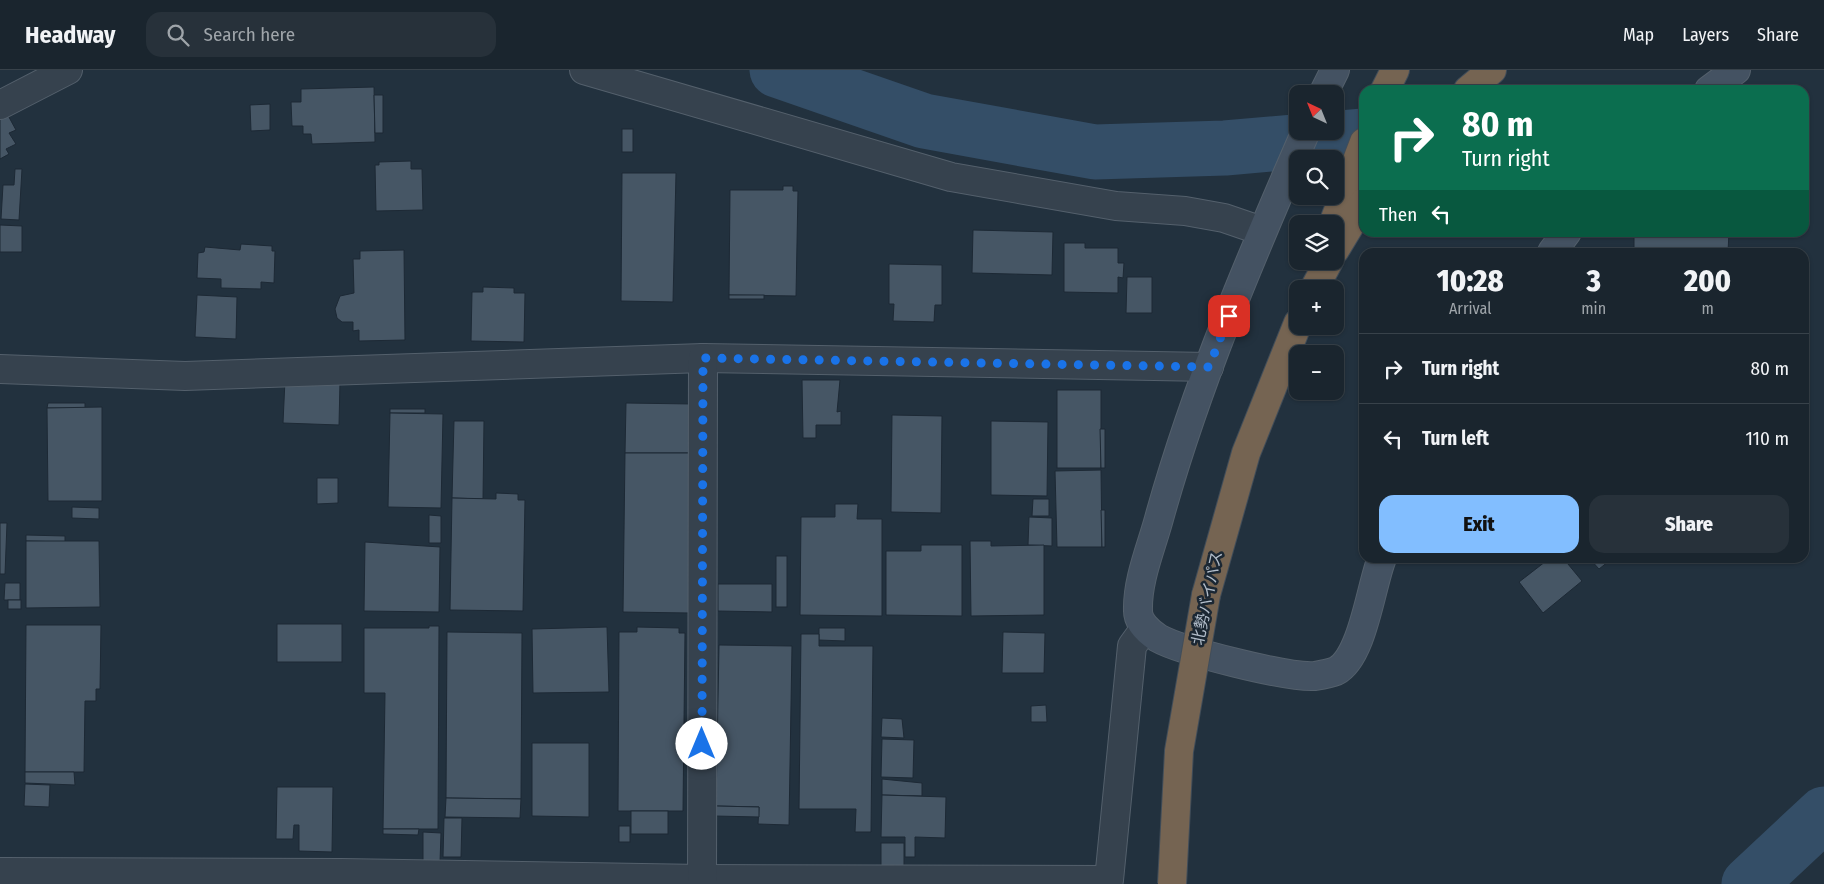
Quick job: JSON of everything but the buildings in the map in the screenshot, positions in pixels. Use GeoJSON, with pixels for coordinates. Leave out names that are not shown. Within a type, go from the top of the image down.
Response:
{"type":"FeatureCollection","features":[{"type":"Feature","properties":{"kind":"highway"},"geometry":{"type":"LineString","coordinates":[[1336,215],[1359,155]]}},
{"type":"Feature","properties":{"kind":"highway"},"geometry":{"type":"LineString","coordinates":[[1344,235],[1359,210]]}},
{"type":"Feature","properties":{"kind":"highway","name":"北勢バイパス"},"geometry":{"type":"LineString","coordinates":[[1172,884],[1179,751],[1206,595],[1246,453],[1294,335]]}},
{"type":"Feature","properties":{"kind":"street"},"geometry":{"type":"LineString","coordinates":[[0,105],[68,70]]}},
{"type":"Feature","properties":{"kind":"street"},"geometry":{"type":"LineString","coordinates":[[584,70],[951,177],[1116,206],[1185,211],[1224,218],[1262,231]]}},
{"type":"Feature","properties":{"kind":"street"},"geometry":{"type":"LineString","coordinates":[[1328,85],[1336,70]]}},
{"type":"Feature","properties":{"kind":"street"},"geometry":{"type":"LineString","coordinates":[[1716,85],[1736,70]]}},
{"type":"Feature","properties":{"kind":"street"},"geometry":{"type":"LineString","coordinates":[[1302,140],[1262,231],[1209,367],[1175,462],[1139,590],[1138,614],[1145,628],[1158,638],[1176,645],[1232,661],[1292,674],[1316,676],[1337,670],[1348,660],[1358,642],[1381,563]]}},
{"type":"Feature","properties":{"kind":"street"},"geometry":{"type":"LineString","coordinates":[[1555,248],[1563,237]]}},
{"type":"Feature","properties":{"kind":"street"},"geometry":{"type":"LineString","coordinates":[[0,369],[185,376],[703,358],[1209,367]]}},
{"type":"Feature","properties":{"kind":"street"},"geometry":{"type":"LineString","coordinates":[[702,882],[703,358]]}},
{"type":"Feature","properties":{"kind":"street"},"geometry":{"type":"LineString","coordinates":[[0,872],[342,874],[702,882],[1109,880],[1132,646],[1145,628]]}},
{"type":"Feature","properties":{"kind":"waterway"},"geometry":{"type":"LineString","coordinates":[[777,70],[924,121],[1095,152],[1225,148],[1359,136]]}},
{"type":"Feature","properties":{"kind":"waterway"},"geometry":{"type":"LineString","coordinates":[[1749,884],[1824,814]]}},
{"type":"Feature","properties":{"kind":"route"},"geometry":{"type":"LineString","coordinates":[[702,744],[703,358],[1209,367],[1229,316]]}}]}
